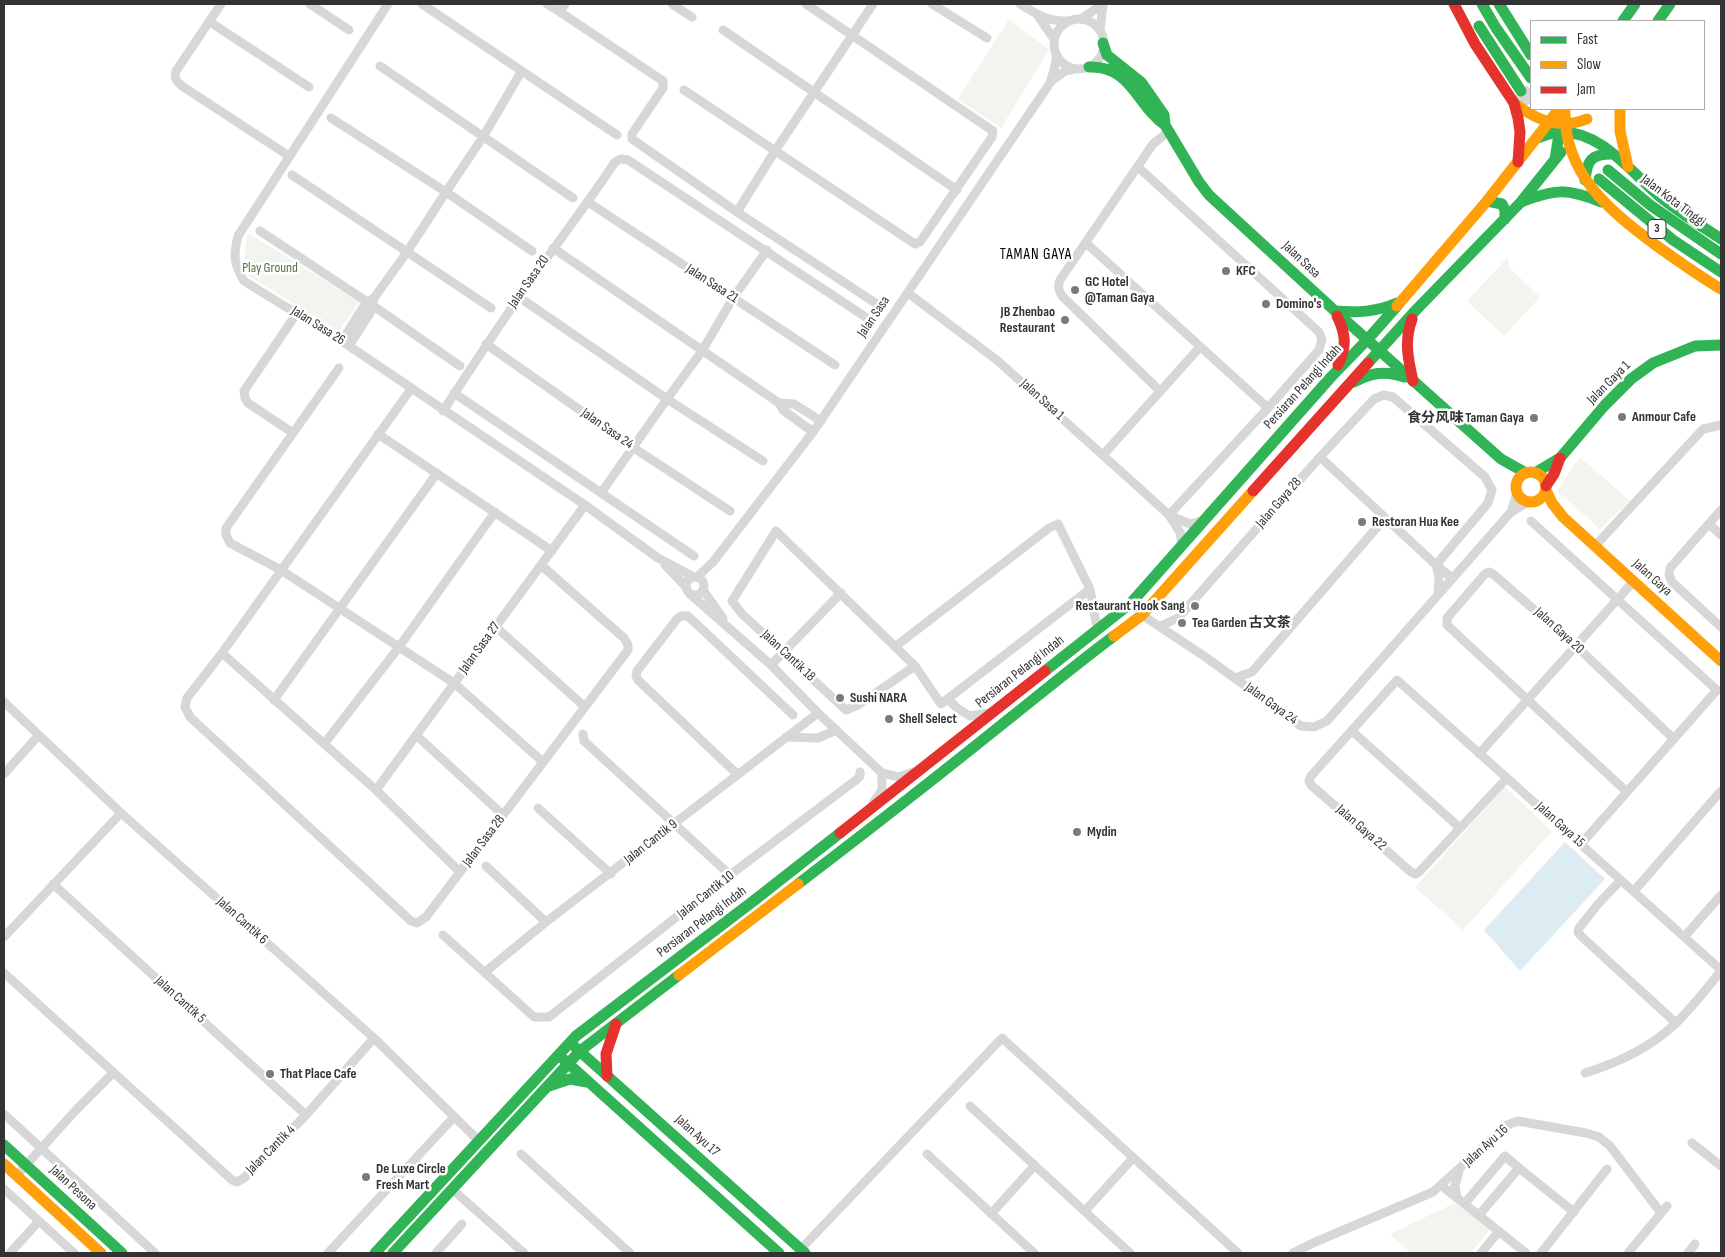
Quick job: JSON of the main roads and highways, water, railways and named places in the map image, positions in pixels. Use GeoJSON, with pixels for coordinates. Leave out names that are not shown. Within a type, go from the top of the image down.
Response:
{"type":"FeatureCollection","features":[{"type":"Feature","properties":{"kind":"main road"},"geometry":{"type":"LineString","coordinates":[[1454,4],[1475,44],[1518,106],[1563,130],[1594,141],[1628,167],[1658,195],[1721,239]]}},
{"type":"Feature","properties":{"kind":"main road"},"geometry":{"type":"LineString","coordinates":[[1467,4],[1485,38],[1521,91]]}},
{"type":"Feature","properties":{"kind":"main road"},"geometry":{"type":"LineString","coordinates":[[1482,4],[1496,28],[1530,77]]}},
{"type":"Feature","properties":{"kind":"main road"},"geometry":{"type":"LineString","coordinates":[[1499,4],[1530,53]]}},
{"type":"Feature","properties":{"kind":"main road"},"geometry":{"type":"LineString","coordinates":[[1623,20],[1635,4]]}},
{"type":"Feature","properties":{"kind":"main road"},"geometry":{"type":"LineString","coordinates":[[1659,20],[1670,4]]}},
{"type":"Feature","properties":{"kind":"main road","name":"Jalan Sasa"},"geometry":{"type":"LineString","coordinates":[[1104,43],[1107,55],[1141,82],[1164,116],[1167,128],[1199,182],[1209,195],[1367,340]]}},
{"type":"Feature","properties":{"kind":"main road","name":"Jalan Sasa"},"geometry":{"type":"LineString","coordinates":[[1089,67],[1101,67],[1113,72],[1124,80],[1135,90],[1157,120],[1167,128]]}},
{"type":"Feature","properties":{"kind":"main road"},"geometry":{"type":"LineString","coordinates":[[1518,106],[1530,108]]}},
{"type":"Feature","properties":{"kind":"main road"},"geometry":{"type":"LineString","coordinates":[[1518,106],[1521,135],[1518,162]]}},
{"type":"Feature","properties":{"kind":"main road"},"geometry":{"type":"LineString","coordinates":[[1560,110],[1563,130],[1575,160],[1586,180],[1605,204],[1672,256],[1721,289]]}},
{"type":"Feature","properties":{"kind":"main road","name":"Persiaran Pelangi Indah"},"geometry":{"type":"LineString","coordinates":[[393,1253],[580,1052],[894,811],[1077,663],[1142,615],[1416,310],[1521,202],[1555,159],[1563,130],[1560,110]]}},
{"type":"Feature","properties":{"kind":"main road"},"geometry":{"type":"LineString","coordinates":[[1563,130],[1587,119],[1594,110]]}},
{"type":"Feature","properties":{"kind":"main road"},"geometry":{"type":"LineString","coordinates":[[1620,110],[1619,120],[1628,167]]}},
{"type":"Feature","properties":{"kind":"main road","name":"Persiaran Pelangi Indah"},"geometry":{"type":"LineString","coordinates":[[375,1253],[569,1042],[868,812],[1131,603],[1331,377],[1402,301],[1487,201],[1537,138],[1563,130]]}},
{"type":"Feature","properties":{"kind":"main road"},"geometry":{"type":"LineString","coordinates":[[1586,180],[1586,169],[1593,158],[1598,154],[1612,154]]}},
{"type":"Feature","properties":{"kind":"main road","name":"Jalan Kota Tinggi"},"geometry":{"type":"LineString","coordinates":[[1608,170],[1650,205],[1721,254]]}},
{"type":"Feature","properties":{"kind":"main road","name":"3"},"geometry":{"type":"LineString","coordinates":[[1599,179],[1674,242],[1721,272]]}},
{"type":"Feature","properties":{"kind":"main road"},"geometry":{"type":"LineString","coordinates":[[1521,202],[1551,191],[1562,190],[1578,193],[1605,204]]}},
{"type":"Feature","properties":{"kind":"main road"},"geometry":{"type":"LineString","coordinates":[[1487,201],[1501,203],[1505,212],[1505,219]]}},
{"type":"Feature","properties":{"kind":"main road"},"geometry":{"type":"LineString","coordinates":[[1331,377],[1346,352],[1343,326],[1335,311],[1371,312],[1384,309],[1402,301]]}},
{"type":"Feature","properties":{"kind":"main road"},"geometry":{"type":"LineString","coordinates":[[1413,381],[1405,346],[1406,333],[1416,310]]}},
{"type":"Feature","properties":{"kind":"main road"},"geometry":{"type":"LineString","coordinates":[[1367,340],[1501,459],[1543,478],[1546,488],[1542,497],[1532,502],[1520,497],[1501,459]]}},
{"type":"Feature","properties":{"kind":"main road","name":"Jalan Gaya 1"},"geometry":{"type":"LineString","coordinates":[[1546,488],[1560,458],[1605,405],[1631,378],[1652,363],[1695,346],[1721,344]]}},
{"type":"Feature","properties":{"kind":"main road"},"geometry":{"type":"LineString","coordinates":[[1348,386],[1363,377],[1379,372],[1392,372],[1413,381]]}},
{"type":"Feature","properties":{"kind":"main road","name":"Jalan Gaya 1"},"geometry":{"type":"LineString","coordinates":[[1530,473],[1560,458]]}},
{"type":"Feature","properties":{"kind":"main road"},"geometry":{"type":"LineString","coordinates":[[1517,488],[1519,479],[1530,473]]}},
{"type":"Feature","properties":{"kind":"main road","name":"Jalan Gaya"},"geometry":{"type":"LineString","coordinates":[[1546,488],[1552,503],[1563,516],[1721,661]]}},
{"type":"Feature","properties":{"kind":"main road","name":"Jalan Gaya"},"geometry":{"type":"LineString","coordinates":[[1532,502],[1563,516]]}},
{"type":"Feature","properties":{"kind":"main road"},"geometry":{"type":"LineString","coordinates":[[607,1076],[604,1053],[616,1024]]}},
{"type":"Feature","properties":{"kind":"main road","name":"Jalan Ayu 17"},"geometry":{"type":"LineString","coordinates":[[569,1042],[801,1252]]}},
{"type":"Feature","properties":{"kind":"main road"},"geometry":{"type":"LineString","coordinates":[[558,1054],[779,1253]]}},
{"type":"Feature","properties":{"kind":"main road"},"geometry":{"type":"LineString","coordinates":[[547,1086],[570,1079],[590,1083]]}},
{"type":"Feature","properties":{"kind":"main road"},"geometry":{"type":"LineString","coordinates":[[479,1142],[484,1146],[495,1144]]}},
{"type":"Feature","properties":{"kind":"main road","name":"Jalan Pesona"},"geometry":{"type":"LineString","coordinates":[[4,1145],[122,1253]]}},
{"type":"Feature","properties":{"kind":"main road","name":"Jalan Pesona"},"geometry":{"type":"LineString","coordinates":[[4,1164],[101,1253]]}},
{"type":"Feature","properties":{"kind":"tunnel"},"geometry":{"type":"LineString","coordinates":[[1521,91],[1530,101]]}},
{"type":"Feature","properties":{"kind":"place","name":"KFC"},"geometry":{"type":"Point","coordinates":[1226,271]}},
{"type":"Feature","properties":{"kind":"place","name":"GC Hotel @Taman Gaya"},"geometry":{"type":"Point","coordinates":[1075,290]}},
{"type":"Feature","properties":{"kind":"place","name":"Domino's"},"geometry":{"type":"Point","coordinates":[1266,304]}},
{"type":"Feature","properties":{"kind":"place","name":"JB Zhenbao Restaurant"},"geometry":{"type":"Point","coordinates":[1065,320]}},
{"type":"Feature","properties":{"kind":"place","name":"Anmour Cafe"},"geometry":{"type":"Point","coordinates":[1622,417]}},
{"type":"Feature","properties":{"kind":"place","name":"食分风味 Taman Gaya"},"geometry":{"type":"Point","coordinates":[1534,418]}},
{"type":"Feature","properties":{"kind":"place","name":"Restoran Hua Kee"},"geometry":{"type":"Point","coordinates":[1362,522]}},
{"type":"Feature","properties":{"kind":"place","name":"Restaurant Hook Sang"},"geometry":{"type":"Point","coordinates":[1195,606]}},
{"type":"Feature","properties":{"kind":"place","name":"Tea Garden 古文茶"},"geometry":{"type":"Point","coordinates":[1182,623]}},
{"type":"Feature","properties":{"kind":"place","name":"Sushi NARA"},"geometry":{"type":"Point","coordinates":[840,698]}},
{"type":"Feature","properties":{"kind":"place","name":"Shell Select"},"geometry":{"type":"Point","coordinates":[889,719]}},
{"type":"Feature","properties":{"kind":"place","name":"Mydin"},"geometry":{"type":"Point","coordinates":[1077,832]}},
{"type":"Feature","properties":{"kind":"place","name":"That Place Cafe"},"geometry":{"type":"Point","coordinates":[270,1074]}},
{"type":"Feature","properties":{"kind":"place","name":"De Luxe Circle Fresh Mart"},"geometry":{"type":"Point","coordinates":[366,1177]}},
{"type":"Feature","properties":{"kind":"district","name":"TAMAN GAYA"},"geometry":{"type":"Point","coordinates":[1036,255]}},
{"type":"Feature","properties":{"kind":"park label","name":"Play Ground"},"geometry":{"type":"Point","coordinates":[270,268]}}]}
